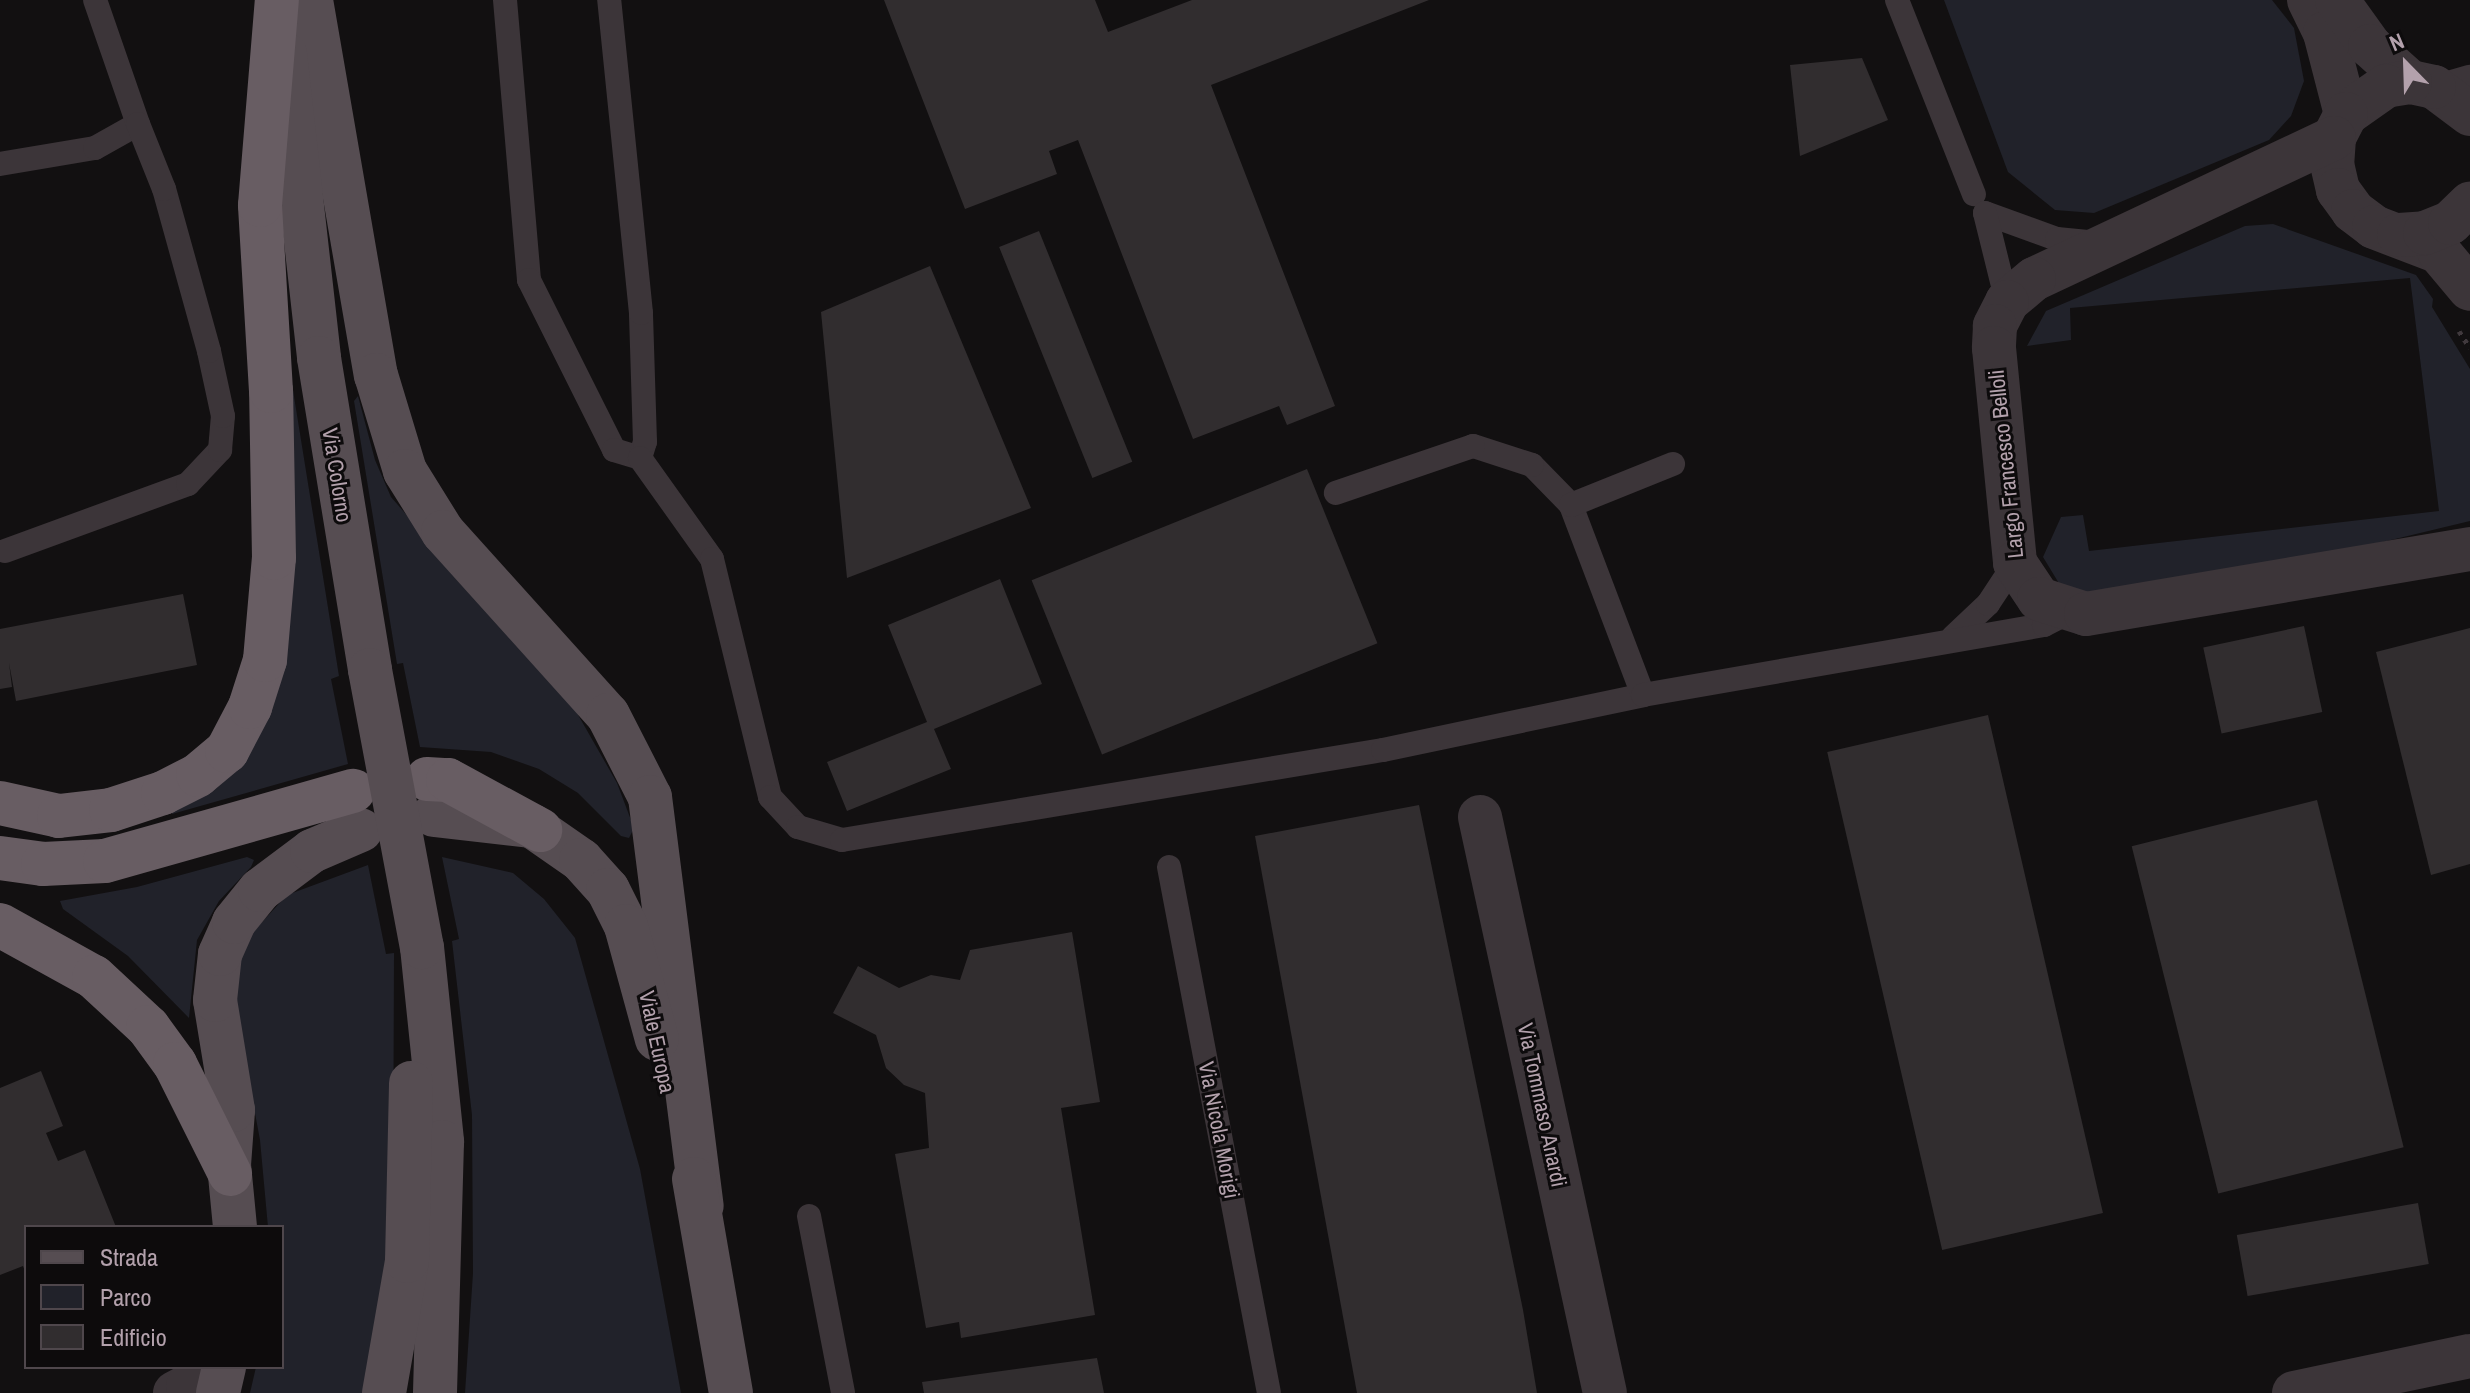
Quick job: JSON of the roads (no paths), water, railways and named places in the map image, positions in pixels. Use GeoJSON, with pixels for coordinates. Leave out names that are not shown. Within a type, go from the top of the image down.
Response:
{"type":"FeatureCollection","features":[{"type":"Feature","properties":{"kind":"highway"},"geometry":{"type":"LineString","coordinates":[[0,803],[59,816],[111,810],[163,793],[198,775],[227,751],[250,707],[265,660],[274,558],[260,205],[279,0]]}},
{"type":"Feature","properties":{"kind":"highway"},"geometry":{"type":"LineString","coordinates":[[430,797],[448,780],[540,830]]}},
{"type":"Feature","properties":{"kind":"highway"},"geometry":{"type":"LineString","coordinates":[[0,858],[43,864],[105,861],[357,810]]}},
{"type":"Feature","properties":{"kind":"highway"},"geometry":{"type":"LineString","coordinates":[[0,925],[94,977],[148,1027],[181,1074],[230,1174]]}},
{"type":"Feature","properties":{"kind":"main road","name":"Via Colorno"},"geometry":{"type":"LineString","coordinates":[[279,0],[306,264],[370,670],[425,967]]}},
{"type":"Feature","properties":{"kind":"main road"},"geometry":{"type":"LineString","coordinates":[[311,0],[376,375],[405,471],[443,532],[608,715],[650,797],[702,1206]]}},
{"type":"Feature","properties":{"kind":"main road"},"geometry":{"type":"LineString","coordinates":[[235,1225],[230,1174],[233,1110],[215,1000],[220,954],[234,922],[269,883],[312,851],[357,810]]}},
{"type":"Feature","properties":{"kind":"main road","name":"Viale Europa"},"geometry":{"type":"LineString","coordinates":[[540,830],[595,874],[626,926],[702,1206],[732,1383]]}},
{"type":"Feature","properties":{"kind":"main road"},"geometry":{"type":"LineString","coordinates":[[384,1393],[403,1294],[411,1061],[425,967]]}},
{"type":"Feature","properties":{"kind":"main road"},"geometry":{"type":"LineString","coordinates":[[425,967],[443,1182],[435,1393]]}},
{"type":"Feature","properties":{"kind":"main road"},"geometry":{"type":"LineString","coordinates":[[218,1393],[224,1369]]}},
{"type":"Feature","properties":{"kind":"street"},"geometry":{"type":"LineString","coordinates":[[2309,0],[2325,33],[2340,126],[2332,164],[2345,201],[2374,227],[2439,252],[2463,308]]}},
{"type":"Feature","properties":{"kind":"street"},"geometry":{"type":"LineString","coordinates":[[2337,0],[2370,46],[2438,82],[2470,114]]}},
{"type":"Feature","properties":{"kind":"street"},"geometry":{"type":"LineString","coordinates":[[2007,302],[2034,279],[2112,244],[2340,126],[2365,96],[2438,82]]}},
{"type":"Feature","properties":{"kind":"street"},"geometry":{"type":"LineString","coordinates":[[2399,235],[2425,233],[2450,223],[2470,204]]}},
{"type":"Feature","properties":{"kind":"street","name":"Largo Francesco Belloli"},"geometry":{"type":"LineString","coordinates":[[2007,302],[1995,326],[1994,348],[2015,563],[2039,599],[2069,612]]}},
{"type":"Feature","properties":{"kind":"street"},"geometry":{"type":"LineString","coordinates":[[2069,612],[2111,611],[2470,549]]}},
{"type":"Feature","properties":{"kind":"street","name":"Via Tommaso Anardi"},"geometry":{"type":"LineString","coordinates":[[1480,817],[1605,1393]]}},
{"type":"Feature","properties":{"kind":"street"},"geometry":{"type":"LineString","coordinates":[[2294,1393],[2470,1356]]}},
{"type":"Feature","properties":{"kind":"street"},"geometry":{"type":"LineString","coordinates":[[175,1393],[188,1386],[201,1369]]}},
{"type":"Feature","properties":{"kind":"lane"},"geometry":{"type":"LineString","coordinates":[[5,551],[188,484],[220,450],[223,416],[209,351],[164,189],[95,0]]}},
{"type":"Feature","properties":{"kind":"lane"},"geometry":{"type":"LineString","coordinates":[[505,0],[529,280],[614,450],[640,458],[712,559],[770,797],[782,816],[821,838],[842,840],[1383,750],[1643,695],[1827,665],[1953,637],[2044,625],[2069,612]]}},
{"type":"Feature","properties":{"kind":"lane"},"geometry":{"type":"LineString","coordinates":[[609,0],[641,313],[645,442],[640,458]]}},
{"type":"Feature","properties":{"kind":"lane"},"geometry":{"type":"LineString","coordinates":[[1897,0],[1974,194]]}},
{"type":"Feature","properties":{"kind":"lane"},"geometry":{"type":"LineString","coordinates":[[0,164],[95,148],[138,124]]}},
{"type":"Feature","properties":{"kind":"lane"},"geometry":{"type":"LineString","coordinates":[[2007,302],[1985,213],[2057,239],[2112,244]]}},
{"type":"Feature","properties":{"kind":"lane"},"geometry":{"type":"LineString","coordinates":[[1336,493],[1473,446],[1532,465],[1571,505],[1643,695]]}},
{"type":"Feature","properties":{"kind":"lane"},"geometry":{"type":"LineString","coordinates":[[1571,505],[1673,464]]}},
{"type":"Feature","properties":{"kind":"lane"},"geometry":{"type":"LineString","coordinates":[[1953,637],[1988,604],[2015,563]]}},
{"type":"Feature","properties":{"kind":"lane","name":"Via Nicola Morigi"},"geometry":{"type":"LineString","coordinates":[[1169,867],[1269,1393]]}},
{"type":"Feature","properties":{"kind":"lane"},"geometry":{"type":"LineString","coordinates":[[809,1216],[843,1393]]}}]}
